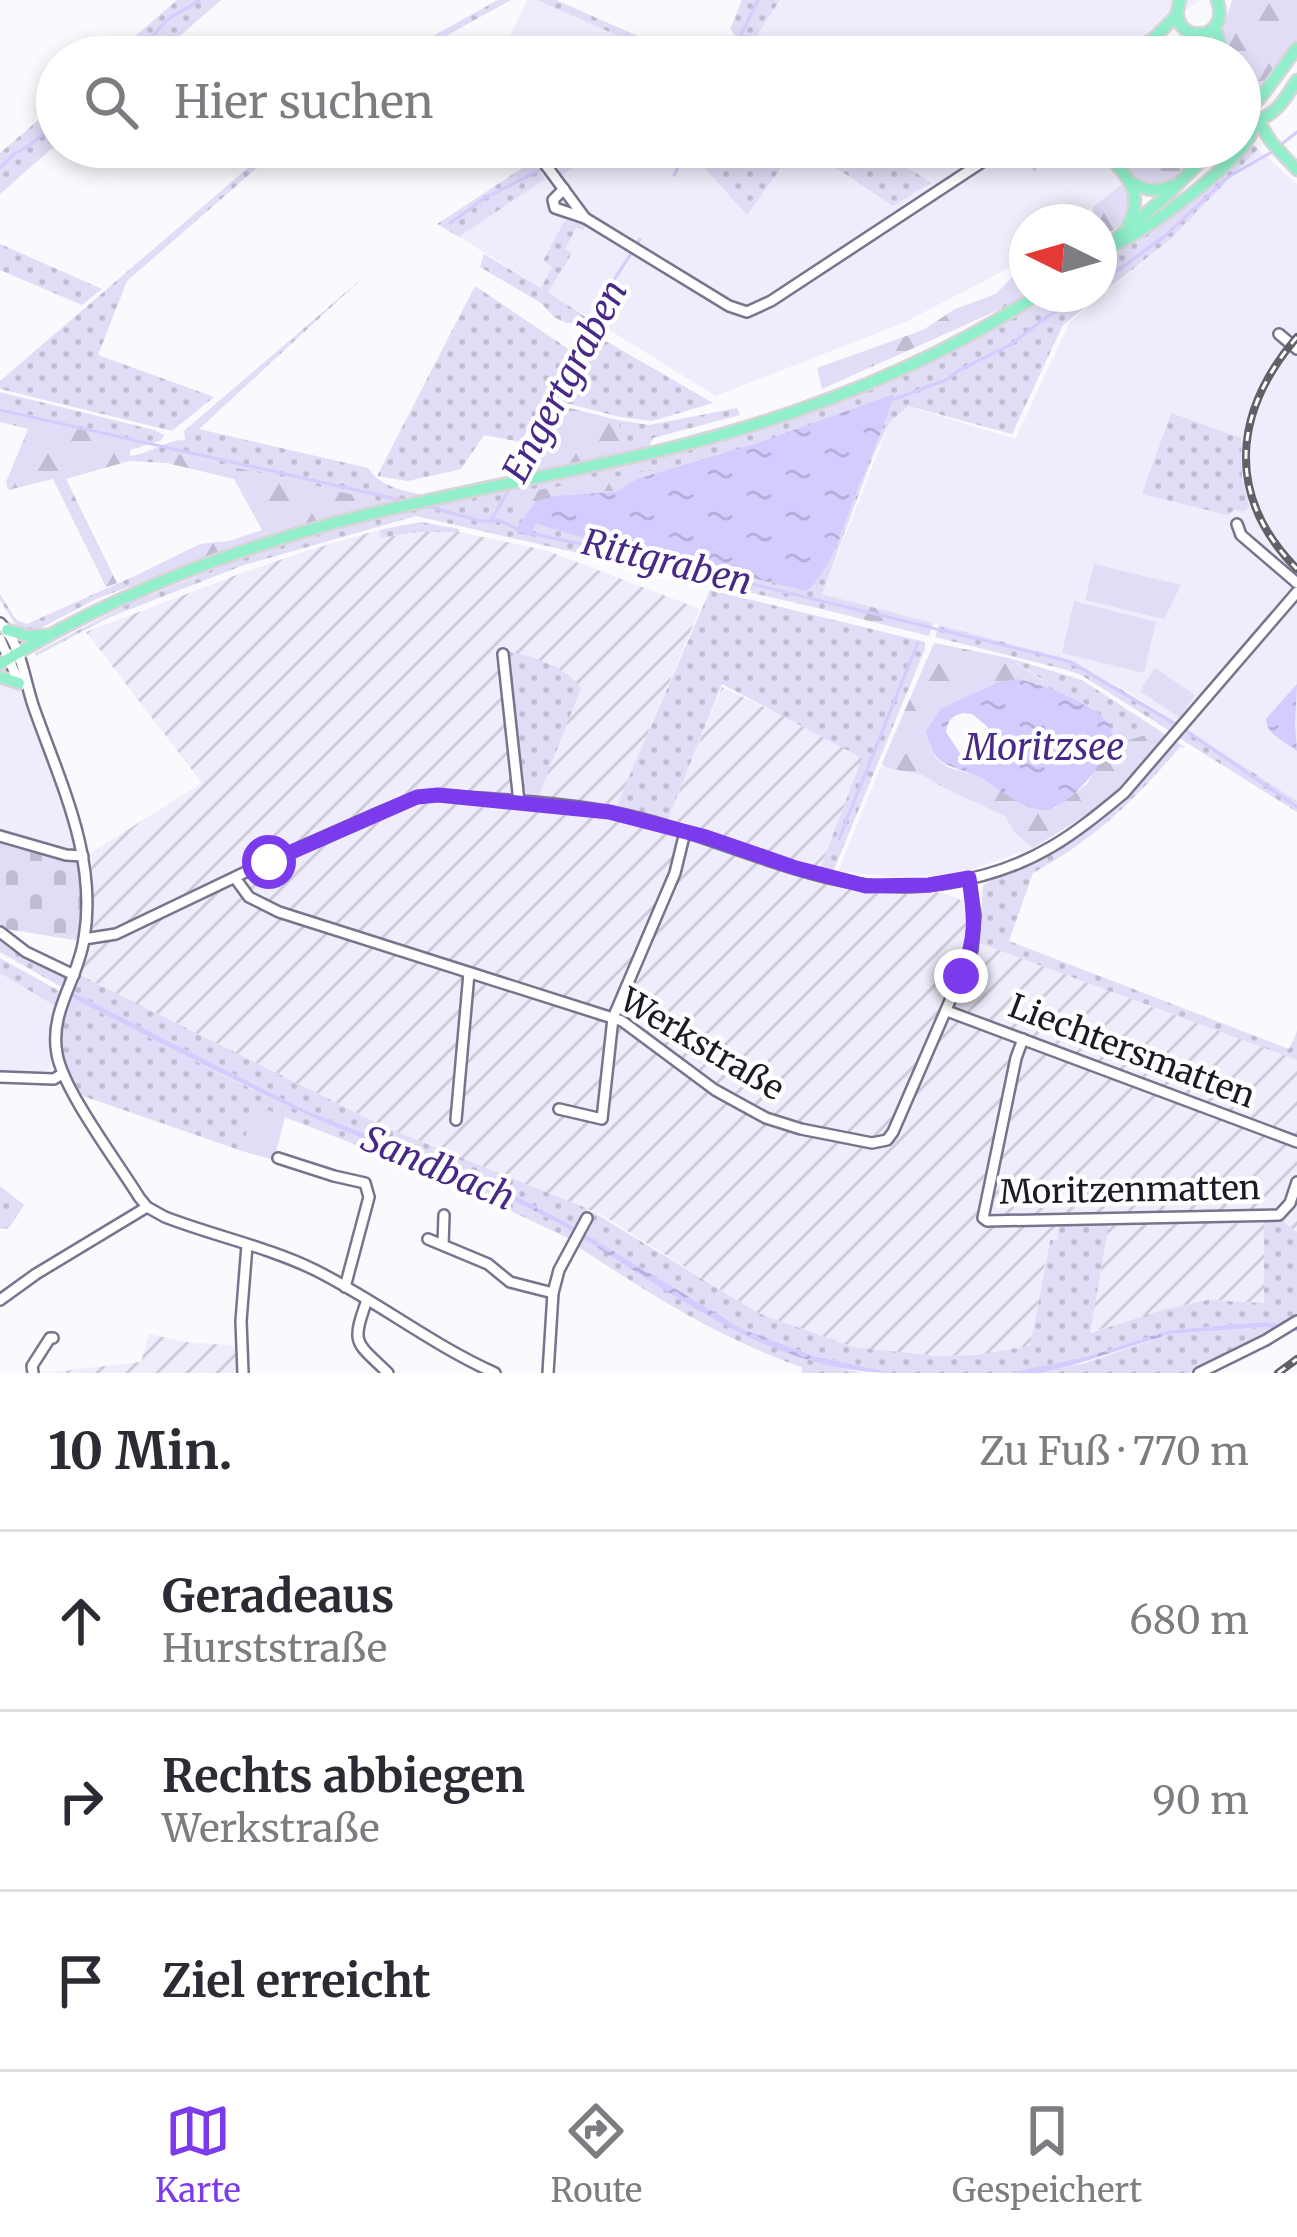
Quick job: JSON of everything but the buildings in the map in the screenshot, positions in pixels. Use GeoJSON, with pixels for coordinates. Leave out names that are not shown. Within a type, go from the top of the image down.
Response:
{"type":"FeatureCollection","features":[{"type":"Feature","properties":{"kind":"main road"},"geometry":{"type":"LineString","coordinates":[[1156,36],[1177,15],[1180,0]]}},
{"type":"Feature","properties":{"kind":"main road"},"geometry":{"type":"LineString","coordinates":[[1167,36],[1215,27],[1222,3]]}},
{"type":"Feature","properties":{"kind":"main road"},"geometry":{"type":"LineString","coordinates":[[1177,15],[1196,36]]}},
{"type":"Feature","properties":{"kind":"main road"},"geometry":{"type":"LineString","coordinates":[[1215,27],[1216,36]]}},
{"type":"Feature","properties":{"kind":"main road"},"geometry":{"type":"LineString","coordinates":[[1261,96],[1297,48]]}},
{"type":"Feature","properties":{"kind":"main road"},"geometry":{"type":"LineString","coordinates":[[1261,119],[1275,111],[1297,80]]}},
{"type":"Feature","properties":{"kind":"main road"},"geometry":{"type":"LineString","coordinates":[[1275,111],[1276,148]]}},
{"type":"Feature","properties":{"kind":"main road"},"geometry":{"type":"LineString","coordinates":[[1261,127],[1297,170]]}},
{"type":"Feature","properties":{"kind":"main road"},"geometry":{"type":"LineString","coordinates":[[1261,143],[1276,148]]}},
{"type":"Feature","properties":{"kind":"main road"},"geometry":{"type":"LineString","coordinates":[[1118,168],[1135,194],[1136,205],[1125,231]]}},
{"type":"Feature","properties":{"kind":"main road"},"geometry":{"type":"LineString","coordinates":[[1117,238],[1195,168]]}},
{"type":"Feature","properties":{"kind":"main road"},"geometry":{"type":"LineString","coordinates":[[1117,245],[1171,210],[1221,168]]}},
{"type":"Feature","properties":{"kind":"main road"},"geometry":{"type":"LineString","coordinates":[[1128,180],[1154,191],[1179,184]]}},
{"type":"Feature","properties":{"kind":"main road"},"geometry":{"type":"LineString","coordinates":[[9,659],[174,576],[288,537],[389,510],[664,449],[791,412],[932,355],[1009,312]]}},
{"type":"Feature","properties":{"kind":"main road"},"geometry":{"type":"LineString","coordinates":[[2,631],[50,635]]}},
{"type":"Feature","properties":{"kind":"main road"},"geometry":{"type":"LineString","coordinates":[[0,677],[19,682]]}},
{"type":"Feature","properties":{"kind":"street"},"geometry":{"type":"LineString","coordinates":[[548,168],[585,218]]}},
{"type":"Feature","properties":{"kind":"street"},"geometry":{"type":"LineString","coordinates":[[564,189],[553,200],[555,208],[585,218],[747,312],[973,168]]}},
{"type":"Feature","properties":{"kind":"street"},"geometry":{"type":"LineString","coordinates":[[1279,334],[1297,349]]}},
{"type":"Feature","properties":{"kind":"street"},"geometry":{"type":"LineString","coordinates":[[85,939],[116,934],[417,797],[438,795],[609,812],[866,886],[929,885],[1008,868],[1050,848],[1124,793],[1297,588],[1241,535],[1237,524]]}},
{"type":"Feature","properties":{"kind":"street"},"geometry":{"type":"LineString","coordinates":[[2,631],[9,659],[32,702]]}},
{"type":"Feature","properties":{"kind":"street"},"geometry":{"type":"LineString","coordinates":[[503,653],[519,802]]}},
{"type":"Feature","properties":{"kind":"street"},"geometry":{"type":"LineString","coordinates":[[9,659],[32,702],[67,795],[83,856],[85,939],[57,1014],[55,1036],[62,1074],[147,1207],[302,1264],[495,1373]]}},
{"type":"Feature","properties":{"kind":"street"},"geometry":{"type":"LineString","coordinates":[[559,1109],[602,1120],[613,1018],[675,873],[686,832]]}},
{"type":"Feature","properties":{"kind":"street"},"geometry":{"type":"LineString","coordinates":[[0,836],[83,856]]}},
{"type":"Feature","properties":{"kind":"street","name":"Werkstraße"},"geometry":{"type":"LineString","coordinates":[[235,878],[262,905],[622,1022],[715,1090],[766,1118],[872,1143],[886,1140],[892,1132],[972,950],[975,933],[969,878]]}},
{"type":"Feature","properties":{"kind":"street"},"geometry":{"type":"LineString","coordinates":[[0,932],[72,978]]}},
{"type":"Feature","properties":{"kind":"street"},"geometry":{"type":"LineString","coordinates":[[456,1120],[469,973]]}},
{"type":"Feature","properties":{"kind":"street","name":"Liechtersmatten"},"geometry":{"type":"LineString","coordinates":[[947,1011],[1297,1142]]}},
{"type":"Feature","properties":{"kind":"street","name":"Moritzenmatten"},"geometry":{"type":"LineString","coordinates":[[1023,1039],[983,1218],[987,1221],[1279,1215],[1297,1181]]}},
{"type":"Feature","properties":{"kind":"street"},"geometry":{"type":"LineString","coordinates":[[0,1077],[54,1078],[62,1074]]}},
{"type":"Feature","properties":{"kind":"street"},"geometry":{"type":"LineString","coordinates":[[278,1157],[365,1183],[369,1197],[345,1287]]}},
{"type":"Feature","properties":{"kind":"street"},"geometry":{"type":"LineString","coordinates":[[0,1300],[147,1207]]}},
{"type":"Feature","properties":{"kind":"street"},"geometry":{"type":"LineString","coordinates":[[443,1216],[443,1245]]}},
{"type":"Feature","properties":{"kind":"street"},"geometry":{"type":"LineString","coordinates":[[548,1373],[553,1293],[559,1270],[587,1218]]}},
{"type":"Feature","properties":{"kind":"street"},"geometry":{"type":"LineString","coordinates":[[428,1240],[488,1264],[510,1282],[553,1293]]}},
{"type":"Feature","properties":{"kind":"street"},"geometry":{"type":"LineString","coordinates":[[243,1373],[247,1245]]}},
{"type":"Feature","properties":{"kind":"street"},"geometry":{"type":"LineString","coordinates":[[367,1300],[356,1337],[388,1373]]}},
{"type":"Feature","properties":{"kind":"street"},"geometry":{"type":"LineString","coordinates":[[1199,1373],[1297,1322]]}},
{"type":"Feature","properties":{"kind":"street"},"geometry":{"type":"LineString","coordinates":[[32,1373],[32,1366],[53,1338]]}},
{"type":"Feature","properties":{"kind":"shaded area"},"geometry":{"type":"Polygon","coordinates":[[[527,0],[537,0],[618,36],[510,36],[527,0]]]}},
{"type":"Feature","properties":{"kind":"shaded area"},"geometry":{"type":"Polygon","coordinates":[[[780,0],[1200,0],[1149,36],[757,36],[780,0]]]}},
{"type":"Feature","properties":{"kind":"shaded area"},"geometry":{"type":"Polygon","coordinates":[[[1261,152],[1297,184],[1297,801],[1074,661],[822,594],[890,422],[907,406],[1015,439],[1070,322],[1082,312],[1117,312],[1117,283],[1172,238],[1240,168],[1261,168],[1261,152]]]}},
{"type":"Feature","properties":{"kind":"shaded area"},"geometry":{"type":"Polygon","coordinates":[[[537,168],[554,168],[561,176],[573,168],[705,168],[747,214],[781,168],[878,168],[930,183],[908,168],[1114,168],[1124,183],[1095,204],[1009,204],[1009,268],[905,322],[716,396],[459,237],[544,179],[537,168]]]}},
{"type":"Feature","properties":{"kind":"shaded area"},"geometry":{"type":"Polygon","coordinates":[[[379,530],[383,538],[459,532],[545,550],[700,609],[617,807],[668,818],[722,687],[863,758],[820,869],[825,881],[958,898],[967,907],[971,940],[1297,1060],[1297,1232],[1283,1221],[1264,1223],[1265,1303],[1208,1300],[1088,1333],[1108,1224],[1061,1224],[1057,1240],[1049,1241],[1030,1346],[937,1356],[853,1347],[758,1313],[602,1215],[385,1127],[80,975],[90,924],[92,852],[202,783],[86,632],[234,576],[379,530]]]}},
{"type":"Feature","properties":{"kind":"shaded area"},"geometry":{"type":"Polygon","coordinates":[[[0,682],[18,688],[49,757],[79,844],[73,851],[0,831],[0,682]]]}},
{"type":"Feature","properties":{"kind":"shaded area"},"geometry":{"type":"Polygon","coordinates":[[[881,766],[922,775],[1005,816],[1013,831],[1033,848],[970,870],[937,875],[890,877],[841,871],[881,766]]]}},
{"type":"Feature","properties":{"kind":"shaded area"},"geometry":{"type":"Polygon","coordinates":[[[0,973],[55,1006],[49,1069],[0,1071],[0,973]]]}},
{"type":"Feature","properties":{"kind":"shaded area"},"geometry":{"type":"Polygon","coordinates":[[[149,1334],[238,1346],[240,1373],[44,1373],[141,1362],[149,1334]]]}},
{"type":"Feature","properties":{"kind":"green space"},"geometry":{"type":"Polygon","coordinates":[[[177,0],[221,0],[180,36],[135,36],[177,0]]]}},
{"type":"Feature","properties":{"kind":"green space"},"geometry":{"type":"Polygon","coordinates":[[[498,0],[511,0],[446,36],[433,36],[498,0]]]}},
{"type":"Feature","properties":{"kind":"green space"},"geometry":{"type":"Polygon","coordinates":[[[537,0],[556,0],[638,36],[618,36],[537,0]]]}},
{"type":"Feature","properties":{"kind":"green space"},"geometry":{"type":"Polygon","coordinates":[[[742,0],[780,0],[757,36],[735,36],[730,29],[742,0]]]}},
{"type":"Feature","properties":{"kind":"green space"},"geometry":{"type":"Polygon","coordinates":[[[1232,0],[1297,0],[1297,40],[1266,82],[1261,84],[1261,36],[1223,36],[1232,0]]]}},
{"type":"Feature","properties":{"kind":"green space"},"geometry":{"type":"Polygon","coordinates":[[[36,122],[36,162],[0,194],[0,153],[36,122]]]}},
{"type":"Feature","properties":{"kind":"green space"},"geometry":{"type":"Polygon","coordinates":[[[248,168],[257,168],[127,281],[98,355],[214,397],[172,431],[0,389],[0,381],[248,168]]]}},
{"type":"Feature","properties":{"kind":"green space"},"geometry":{"type":"Polygon","coordinates":[[[522,168],[538,168],[545,179],[459,237],[437,224],[522,168]]]}},
{"type":"Feature","properties":{"kind":"green space"},"geometry":{"type":"Polygon","coordinates":[[[705,168],[781,168],[747,215],[705,168]]]}},
{"type":"Feature","properties":{"kind":"green space"},"geometry":{"type":"Polygon","coordinates":[[[836,168],[908,168],[931,183],[893,206],[836,168]]]}},
{"type":"Feature","properties":{"kind":"green space"},"geometry":{"type":"Polygon","coordinates":[[[1128,168],[1184,168],[1157,186],[1137,178],[1128,168]]]}},
{"type":"Feature","properties":{"kind":"green space"},"geometry":{"type":"Polygon","coordinates":[[[1224,168],[1240,168],[1172,238],[1117,282],[1117,253],[1224,168]]]}},
{"type":"Feature","properties":{"kind":"green space"},"geometry":{"type":"Polygon","coordinates":[[[1124,183],[1132,201],[1125,221],[1117,227],[1117,204],[1096,204],[1124,183]]]}},
{"type":"Feature","properties":{"kind":"green space"},"geometry":{"type":"Polygon","coordinates":[[[565,220],[586,226],[576,228],[565,249],[572,253],[548,292],[586,317],[577,323],[554,317],[541,303],[480,267],[484,254],[541,288],[552,267],[543,261],[565,220]]]}},
{"type":"Feature","properties":{"kind":"green space"},"geometry":{"type":"Polygon","coordinates":[[[0,244],[102,289],[82,305],[0,270],[0,244]]]}},
{"type":"Feature","properties":{"kind":"green space"},"geometry":{"type":"Polygon","coordinates":[[[367,274],[199,429],[368,468],[387,484],[430,497],[376,508],[372,499],[173,453],[167,463],[129,461],[129,456],[185,440],[184,431],[367,274]]]}},
{"type":"Feature","properties":{"kind":"green space"},"geometry":{"type":"Polygon","coordinates":[[[1009,280],[1009,305],[822,389],[817,368],[923,330],[955,309],[996,294],[1009,280]]]}},
{"type":"Feature","properties":{"kind":"green space"},"geometry":{"type":"Polygon","coordinates":[[[475,286],[570,350],[521,442],[484,435],[461,469],[408,481],[377,476],[475,286]]]}},
{"type":"Feature","properties":{"kind":"green space"},"geometry":{"type":"Polygon","coordinates":[[[1024,312],[1079,312],[1063,325],[1012,434],[908,406],[890,422],[822,594],[826,610],[416,516],[244,565],[110,617],[35,653],[128,604],[249,555],[364,522],[740,434],[873,388],[1024,312]]]}},
{"type":"Feature","properties":{"kind":"green space"},"geometry":{"type":"Polygon","coordinates":[[[597,336],[713,403],[652,421],[562,402],[597,336]]]}},
{"type":"Feature","properties":{"kind":"green space"},"geometry":{"type":"Polygon","coordinates":[[[0,392],[164,435],[162,440],[130,450],[131,439],[0,408],[0,392]]]}},
{"type":"Feature","properties":{"kind":"green space"},"geometry":{"type":"Polygon","coordinates":[[[565,407],[618,420],[623,455],[522,476],[553,410],[565,407]]]}},
{"type":"Feature","properties":{"kind":"green space"},"geometry":{"type":"Polygon","coordinates":[[[0,408],[132,438],[129,461],[66,479],[117,583],[106,587],[53,479],[8,490],[6,482],[28,429],[0,422],[0,408]]]}},
{"type":"Feature","properties":{"kind":"green space"},"geometry":{"type":"Polygon","coordinates":[[[737,408],[740,415],[653,438],[648,449],[623,455],[618,420],[649,425],[737,408]]]}},
{"type":"Feature","properties":{"kind":"green space"},"geometry":{"type":"Polygon","coordinates":[[[1171,413],[1241,438],[1249,507],[1245,511],[1228,515],[1142,494],[1171,413]]]}},
{"type":"Feature","properties":{"kind":"green space"},"geometry":{"type":"Polygon","coordinates":[[[173,453],[372,499],[376,508],[270,536],[142,582],[139,574],[200,544],[262,530],[234,479],[167,463],[173,453]]]}},
{"type":"Feature","properties":{"kind":"green space"},"geometry":{"type":"Polygon","coordinates":[[[694,463],[704,467],[651,491],[606,491],[517,507],[520,493],[694,463]]]}},
{"type":"Feature","properties":{"kind":"green space"},"geometry":{"type":"Polygon","coordinates":[[[421,522],[459,532],[382,538],[379,530],[421,522]]]}},
{"type":"Feature","properties":{"kind":"green space"},"geometry":{"type":"Polygon","coordinates":[[[1094,564],[1181,585],[1164,619],[1085,600],[1094,564]]]}},
{"type":"Feature","properties":{"kind":"green space"},"geometry":{"type":"Polygon","coordinates":[[[139,574],[142,582],[96,599],[35,631],[19,630],[0,600],[0,594],[16,620],[27,624],[139,574]]]}},
{"type":"Feature","properties":{"kind":"green space"},"geometry":{"type":"Polygon","coordinates":[[[710,590],[925,642],[833,872],[820,869],[862,758],[722,684],[668,819],[616,807],[710,590]]]}},
{"type":"Feature","properties":{"kind":"green space"},"geometry":{"type":"Polygon","coordinates":[[[822,594],[933,623],[929,636],[826,610],[822,594]]]}},
{"type":"Feature","properties":{"kind":"green space"},"geometry":{"type":"Polygon","coordinates":[[[1074,601],[1156,622],[1144,673],[1062,653],[1074,601]]]}},
{"type":"Feature","properties":{"kind":"green space"},"geometry":{"type":"Polygon","coordinates":[[[939,625],[1074,661],[1176,722],[1170,731],[1067,670],[935,637],[939,625]]]}},
{"type":"Feature","properties":{"kind":"green space"},"geometry":{"type":"Polygon","coordinates":[[[934,643],[1009,658],[1043,681],[1043,686],[1003,683],[942,708],[930,746],[949,768],[976,775],[1026,805],[1055,808],[1087,784],[1113,739],[1126,741],[1154,732],[1162,736],[1120,788],[1095,810],[1033,848],[1013,831],[1005,816],[922,775],[882,763],[934,643]]]}},
{"type":"Feature","properties":{"kind":"green space"},"geometry":{"type":"Polygon","coordinates":[[[509,652],[549,664],[581,688],[538,798],[525,795],[522,786],[509,652]]]}},
{"type":"Feature","properties":{"kind":"green space"},"geometry":{"type":"Polygon","coordinates":[[[1009,658],[1082,680],[1166,735],[1120,788],[1161,735],[1113,739],[1096,711],[1043,686],[1043,680],[1009,658]]]}},
{"type":"Feature","properties":{"kind":"green space"},"geometry":{"type":"Polygon","coordinates":[[[1155,668],[1195,695],[1180,718],[1140,691],[1155,668]]]}},
{"type":"Feature","properties":{"kind":"green space"},"geometry":{"type":"Polygon","coordinates":[[[1188,730],[1297,801],[1297,812],[1179,738],[1188,730]]]}},
{"type":"Feature","properties":{"kind":"green space"},"geometry":{"type":"Polygon","coordinates":[[[1177,742],[1186,748],[1180,747],[1113,817],[1033,873],[1009,941],[1289,1049],[1297,1031],[1297,1060],[979,943],[983,886],[1051,854],[1086,830],[1134,789],[1177,742]]]}},
{"type":"Feature","properties":{"kind":"green space"},"geometry":{"type":"Polygon","coordinates":[[[0,840],[78,863],[84,891],[81,941],[6,929],[0,924],[0,840]]]}},
{"type":"Feature","properties":{"kind":"green space"},"geometry":{"type":"Polygon","coordinates":[[[0,937],[69,977],[63,988],[0,952],[0,937]]]}},
{"type":"Feature","properties":{"kind":"green space"},"geometry":{"type":"Polygon","coordinates":[[[0,958],[61,992],[55,1006],[0,973],[0,958]]]}},
{"type":"Feature","properties":{"kind":"green space"},"geometry":{"type":"Polygon","coordinates":[[[80,975],[385,1127],[588,1209],[575,1227],[489,1182],[307,1111],[72,992],[80,975]]]}},
{"type":"Feature","properties":{"kind":"green space"},"geometry":{"type":"Polygon","coordinates":[[[70,997],[295,1109],[513,1201],[573,1232],[570,1239],[441,1178],[254,1105],[242,1151],[83,1096],[63,1048],[70,997]]]}},
{"type":"Feature","properties":{"kind":"green space"},"geometry":{"type":"Polygon","coordinates":[[[253,1104],[285,1117],[274,1160],[242,1151],[253,1104]]]}},
{"type":"Feature","properties":{"kind":"green space"},"geometry":{"type":"Polygon","coordinates":[[[0,1186],[24,1205],[9,1228],[0,1229],[0,1186]]]}},
{"type":"Feature","properties":{"kind":"green space"},"geometry":{"type":"Polygon","coordinates":[[[593,1212],[758,1313],[853,1347],[937,1356],[1030,1346],[1050,1240],[1057,1240],[1060,1224],[1109,1223],[1090,1333],[1208,1300],[1264,1303],[1264,1222],[1283,1221],[1297,1232],[1297,1317],[1284,1324],[1170,1330],[1087,1357],[1012,1373],[893,1373],[814,1356],[742,1329],[582,1232],[593,1212]]]}},
{"type":"Feature","properties":{"kind":"green space"},"geometry":{"type":"Polygon","coordinates":[[[579,1236],[680,1299],[749,1335],[862,1373],[802,1373],[802,1367],[712,1328],[657,1297],[575,1245],[579,1236]]]}},
{"type":"Feature","properties":{"kind":"green space"},"geometry":{"type":"Polygon","coordinates":[[[1275,1329],[1190,1373],[1041,1373],[1170,1334],[1275,1329]]]}},
{"type":"Feature","properties":{"kind":"water"},"geometry":{"type":"Polygon","coordinates":[[[894,394],[837,544],[807,591],[535,523],[531,536],[517,533],[536,501],[616,492],[637,479],[758,443],[894,394]]]}},
{"type":"Feature","properties":{"kind":"water","name":"Moritzsee"},"geometry":{"type":"Polygon","coordinates":[[[1017,679],[1071,697],[1098,713],[1112,731],[1098,766],[1076,792],[1053,808],[1026,806],[977,776],[944,763],[930,743],[926,731],[942,708],[999,682],[1017,679]],[[972,714],[954,717],[946,732],[961,755],[973,762],[988,727],[972,714]]]}},
{"type":"Feature","properties":{"kind":"water"},"geometry":{"type":"Polygon","coordinates":[[[1297,684],[1297,751],[1273,733],[1266,719],[1297,684]]]}},
{"type":"Feature","properties":{"kind":"water","name":"Sandbach"},"geometry":{"type":"Polygon","coordinates":[[[72,992],[307,1111],[489,1182],[575,1227],[573,1232],[483,1187],[263,1094],[70,997],[72,992]]]}},
{"type":"Feature","properties":{"kind":"water"},"geometry":{"type":"Polygon","coordinates":[[[582,1232],[742,1329],[814,1356],[893,1373],[808,1360],[728,1327],[579,1236],[582,1232]]]}},
{"type":"Feature","properties":{"kind":"water"},"geometry":{"type":"Polygon","coordinates":[[[1284,1324],[1275,1329],[1170,1334],[1070,1366],[1041,1373],[1009,1373],[1086,1357],[1170,1330],[1284,1324]]]}},
{"type":"Feature","properties":{"kind":"waterway"},"geometry":{"type":"LineString","coordinates":[[153,36],[167,20],[199,0]]}},
{"type":"Feature","properties":{"kind":"waterway","name":"Engertgraben"},"geometry":{"type":"LineString","coordinates":[[741,36],[758,0]]}},
{"type":"Feature","properties":{"kind":"waterway"},"geometry":{"type":"LineString","coordinates":[[1279,146],[1297,132]]}},
{"type":"Feature","properties":{"kind":"waterway"},"geometry":{"type":"LineString","coordinates":[[0,168],[36,140]]}},
{"type":"Feature","properties":{"kind":"waterway"},"geometry":{"type":"LineString","coordinates":[[1261,158],[1272,152]]}},
{"type":"Feature","properties":{"kind":"waterway","name":"Engertgraben"},"geometry":{"type":"LineString","coordinates":[[674,175],[678,168]]}},
{"type":"Feature","properties":{"kind":"waterway"},"geometry":{"type":"LineString","coordinates":[[1117,271],[1244,168]]}},
{"type":"Feature","properties":{"kind":"waterway"},"geometry":{"type":"LineString","coordinates":[[450,223],[485,198],[542,169]]}},
{"type":"Feature","properties":{"kind":"waterway","name":"Engertgraben"},"geometry":{"type":"LineString","coordinates":[[518,476],[605,297],[640,239]]}},
{"type":"Feature","properties":{"kind":"waterway"},"geometry":{"type":"LineString","coordinates":[[889,401],[946,380],[1010,345],[1055,312]]}},
{"type":"Feature","properties":{"kind":"waterway","name":"Rittgraben"},"geometry":{"type":"LineString","coordinates":[[0,410],[405,501]]}},
{"type":"Feature","properties":{"kind":"waterway","name":"Engertgraben"},"geometry":{"type":"LineString","coordinates":[[490,522],[509,489]]}},
{"type":"Feature","properties":{"kind":"waterway","name":"Rittgraben"},"geometry":{"type":"LineString","coordinates":[[426,506],[480,521],[500,521],[520,530]]}},
{"type":"Feature","properties":{"kind":"waterway","name":"Rittgraben"},"geometry":{"type":"LineString","coordinates":[[529,533],[1068,661],[1177,725]]}},
{"type":"Feature","properties":{"kind":"waterway"},"geometry":{"type":"LineString","coordinates":[[839,839],[918,642]]}},
{"type":"Feature","properties":{"kind":"waterway","name":"Rittgraben"},"geometry":{"type":"LineString","coordinates":[[1185,730],[1297,807]]}},
{"type":"Feature","properties":{"kind":"railway"},"geometry":{"type":"LineString","coordinates":[[1297,337],[1260,395],[1246,454],[1248,483],[1258,512],[1297,569]]}},
{"type":"Feature","properties":{"kind":"railway"},"geometry":{"type":"LineString","coordinates":[[1278,1373],[1297,1359]]}},
{"type":"Feature","properties":{"kind":"route"},"geometry":{"type":"LineString","coordinates":[[269,862],[417,797],[438,795],[609,812],[866,886],[929,885],[969,878],[975,933],[961,976]]}}]}
